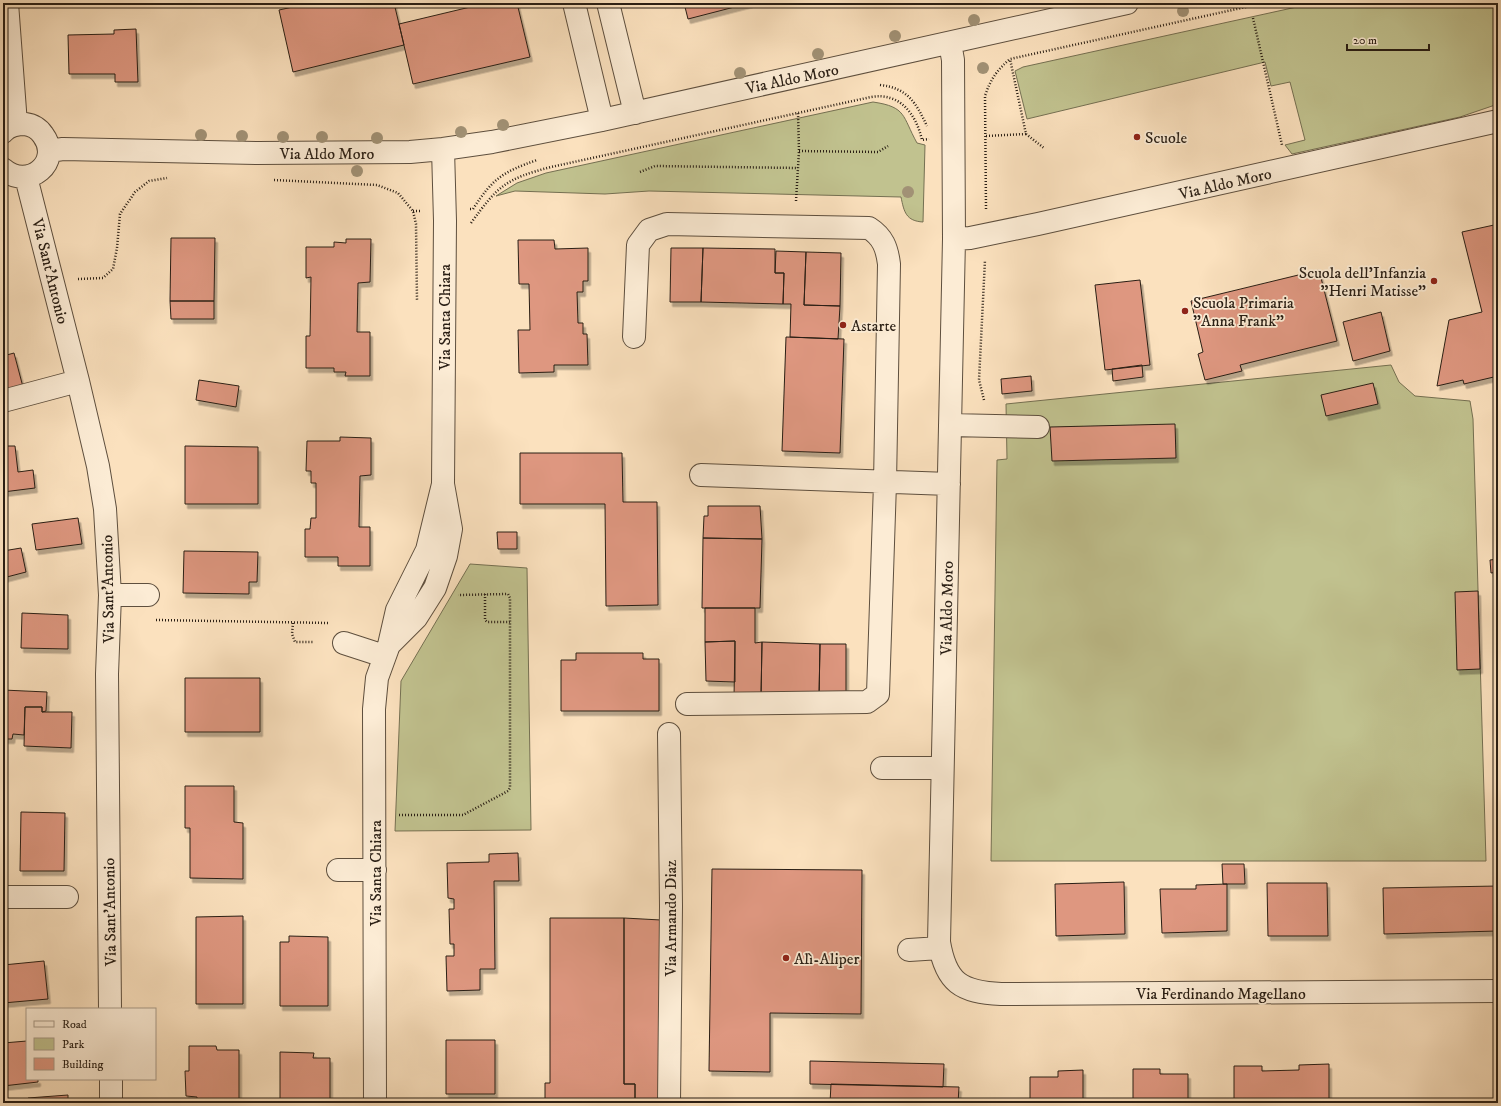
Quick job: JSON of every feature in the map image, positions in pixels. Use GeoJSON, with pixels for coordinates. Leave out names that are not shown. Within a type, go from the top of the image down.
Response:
{"type":"FeatureCollection","features":[{"type":"Feature","properties":{"kind":"street"},"geometry":{"type":"LineString","coordinates":[[3,169],[10,175],[26,178],[37,174],[46,164],[49,151],[47,140],[40,130],[30,125],[9,128],[7,3]]}},
{"type":"Feature","properties":{"kind":"street"},"geometry":{"type":"LineString","coordinates":[[574,3],[602,120]]}},
{"type":"Feature","properties":{"kind":"street"},"geometry":{"type":"LineString","coordinates":[[608,3],[635,113]]}},
{"type":"Feature","properties":{"kind":"street","name":"Via Aldo Moro"},"geometry":{"type":"LineString","coordinates":[[49,151],[63,149],[258,153],[410,152],[443,149],[492,142],[635,113],[950,44],[1126,3]]}},
{"type":"Feature","properties":{"kind":"street","name":"Via Aldo Moro"},"geometry":{"type":"LineString","coordinates":[[950,44],[954,60],[954,239],[942,768],[940,948],[942,959],[950,975]]}},
{"type":"Feature","properties":{"kind":"street","name":"Via Aldo Moro"},"geometry":{"type":"LineString","coordinates":[[954,239],[986,235],[1497,122]]}},
{"type":"Feature","properties":{"kind":"street","name":"Via Santa Chiara"},"geometry":{"type":"LineString","coordinates":[[375,1103],[374,709],[377,678],[387,651],[416,618],[435,588],[446,556],[451,529],[443,484],[445,229],[443,149]]}},
{"type":"Feature","properties":{"kind":"street","name":"Via Sant'Antonio"},"geometry":{"type":"LineString","coordinates":[[26,178],[78,381],[98,466],[105,509],[110,595],[107,674],[110,1008]]}},
{"type":"Feature","properties":{"kind":"street"},"geometry":{"type":"LineString","coordinates":[[634,337],[638,245],[649,230],[667,224],[869,228],[878,234],[887,252],[889,264],[885,483],[878,694],[867,702],[687,704]]}},
{"type":"Feature","properties":{"kind":"street"},"geometry":{"type":"LineString","coordinates":[[3,401],[78,381]]}},
{"type":"Feature","properties":{"kind":"street"},"geometry":{"type":"LineString","coordinates":[[950,424],[990,427],[1038,427]]}},
{"type":"Feature","properties":{"kind":"street"},"geometry":{"type":"LineString","coordinates":[[701,475],[885,483],[949,484]]}},
{"type":"Feature","properties":{"kind":"street"},"geometry":{"type":"LineString","coordinates":[[110,595],[148,595]]}},
{"type":"Feature","properties":{"kind":"street"},"geometry":{"type":"LineString","coordinates":[[340,633],[387,651]]}},
{"type":"Feature","properties":{"kind":"street","name":"Via Armando Diaz"},"geometry":{"type":"LineString","coordinates":[[669,734],[671,906],[669,1103]]}},
{"type":"Feature","properties":{"kind":"street"},"geometry":{"type":"LineString","coordinates":[[882,768],[942,768]]}},
{"type":"Feature","properties":{"kind":"street"},"geometry":{"type":"LineString","coordinates":[[338,870],[374,870]]}},
{"type":"Feature","properties":{"kind":"street"},"geometry":{"type":"LineString","coordinates":[[3,897],[67,897]]}},
{"type":"Feature","properties":{"kind":"street"},"geometry":{"type":"LineString","coordinates":[[909,950],[940,948]]}},
{"type":"Feature","properties":{"kind":"street","name":"Via Ferdinando Magellano"},"geometry":{"type":"LineString","coordinates":[[950,975],[968,990],[980,993],[1001,994],[1498,991]]}},
{"type":"Feature","properties":{"kind":"street"},"geometry":{"type":"LineString","coordinates":[[111,1080],[111,1103]]}},
{"type":"Feature","properties":{"kind":"path"},"geometry":{"type":"LineString","coordinates":[[990,427],[979,380],[986,235],[985,96],[989,83],[998,70],[1010,59],[1264,3]]}},
{"type":"Feature","properties":{"kind":"path"},"geometry":{"type":"LineString","coordinates":[[1253,18],[1288,168]]}},
{"type":"Feature","properties":{"kind":"path"},"geometry":{"type":"LineString","coordinates":[[1010,59],[1026,134],[1044,148]]}},
{"type":"Feature","properties":{"kind":"path"},"geometry":{"type":"LineString","coordinates":[[875,86],[894,89],[911,98],[918,107],[928,127],[931,139]]}},
{"type":"Feature","properties":{"kind":"path"},"geometry":{"type":"LineString","coordinates":[[470,224],[492,194],[506,183],[524,175],[879,96],[889,96],[904,105],[910,111],[922,140],[935,139]]}},
{"type":"Feature","properties":{"kind":"path"},"geometry":{"type":"LineString","coordinates":[[795,226],[799,151],[798,113]]}},
{"type":"Feature","properties":{"kind":"path"},"geometry":{"type":"LineString","coordinates":[[986,136],[1026,134]]}},
{"type":"Feature","properties":{"kind":"path"},"geometry":{"type":"LineString","coordinates":[[799,151],[878,152],[888,146]]}},
{"type":"Feature","properties":{"kind":"path"},"geometry":{"type":"LineString","coordinates":[[473,209],[486,190],[496,179],[511,169],[541,159]]}},
{"type":"Feature","properties":{"kind":"path"},"geometry":{"type":"LineString","coordinates":[[640,172],[655,166],[798,168]]}},
{"type":"Feature","properties":{"kind":"path"},"geometry":{"type":"LineString","coordinates":[[75,280],[102,278],[113,269],[117,248],[120,214],[135,192],[149,181],[173,178]]}},
{"type":"Feature","properties":{"kind":"path"},"geometry":{"type":"LineString","coordinates":[[268,180],[377,185],[398,193],[413,211],[416,224],[417,304]]}},
{"type":"Feature","properties":{"kind":"path"},"geometry":{"type":"LineString","coordinates":[[485,594],[485,620],[487,622],[510,622]]}},
{"type":"Feature","properties":{"kind":"path"},"geometry":{"type":"LineString","coordinates":[[396,815],[463,815],[508,791],[510,788],[510,598],[508,594],[452,595]]}},
{"type":"Feature","properties":{"kind":"path"},"geometry":{"type":"LineString","coordinates":[[150,620],[293,623],[340,633]]}},
{"type":"Feature","properties":{"kind":"path"},"geometry":{"type":"LineString","coordinates":[[293,623],[292,634],[295,642],[312,642]]}},
{"type":"Feature","properties":{"kind":"green space"},"geometry":{"type":"Polygon","coordinates":[[[1315,3],[1498,3],[1498,104],[1460,117],[1292,154],[1285,145],[1305,140],[1290,82],[1271,86],[1265,62],[1027,119],[1015,71],[1023,67],[1315,3]]]}},
{"type":"Feature","properties":{"kind":"green space"},"geometry":{"type":"Polygon","coordinates":[[[873,102],[884,104],[898,110],[905,119],[917,143],[925,145],[923,222],[909,218],[903,207],[901,197],[649,191],[605,194],[515,191],[496,196],[517,183],[546,173],[873,102]]]}},
{"type":"Feature","properties":{"kind":"green space"},"geometry":{"type":"Polygon","coordinates":[[[1391,365],[1399,382],[1415,396],[1470,401],[1473,419],[1486,861],[991,861],[997,460],[1007,459],[1006,404],[1391,365]]]}},
{"type":"Feature","properties":{"kind":"green space"},"geometry":{"type":"Polygon","coordinates":[[[470,564],[527,568],[531,830],[395,831],[401,681],[470,564]]]}},
{"type":"Feature","properties":{"kind":"building"},"geometry":{"type":"Polygon","coordinates":[[[311,3],[394,3],[404,45],[293,72],[279,10],[311,3]]]}},
{"type":"Feature","properties":{"kind":"building"},"geometry":{"type":"Polygon","coordinates":[[[487,3],[517,3],[530,57],[413,84],[399,24],[487,3]]]}},
{"type":"Feature","properties":{"kind":"building"},"geometry":{"type":"Polygon","coordinates":[[[684,3],[750,3],[688,19],[684,3]]]}},
{"type":"Feature","properties":{"kind":"building"},"geometry":{"type":"Polygon","coordinates":[[[136,29],[138,82],[115,82],[115,74],[69,74],[68,35],[114,34],[114,30],[136,29]]]}},
{"type":"Feature","properties":{"kind":"building"},"geometry":{"type":"Polygon","coordinates":[[[1494,225],[1498,234],[1498,376],[1464,384],[1463,380],[1437,386],[1449,320],[1482,312],[1462,232],[1494,225]]]}},
{"type":"Feature","properties":{"kind":"building"},"geometry":{"type":"Polygon","coordinates":[[[171,238],[215,238],[214,301],[170,301],[171,238]]]}},
{"type":"Feature","properties":{"kind":"building"},"geometry":{"type":"Polygon","coordinates":[[[346,239],[371,239],[370,282],[358,283],[357,332],[370,332],[370,376],[345,376],[346,372],[334,372],[334,368],[306,368],[306,336],[310,336],[311,277],[306,278],[306,247],[334,247],[334,242],[346,243],[346,239]]]}},
{"type":"Feature","properties":{"kind":"building"},"geometry":{"type":"Polygon","coordinates":[[[518,240],[554,240],[555,249],[588,248],[588,281],[583,281],[583,292],[577,292],[578,323],[583,323],[583,334],[587,334],[588,365],[554,365],[554,372],[519,373],[518,330],[530,330],[529,284],[519,284],[518,240]]]}},
{"type":"Feature","properties":{"kind":"building"},"geometry":{"type":"Polygon","coordinates":[[[671,248],[703,248],[701,302],[670,302],[671,248]]]}},
{"type":"Feature","properties":{"kind":"building"},"geometry":{"type":"Polygon","coordinates":[[[703,248],[775,249],[775,273],[784,273],[783,304],[701,302],[703,248]]]}},
{"type":"Feature","properties":{"kind":"building"},"geometry":{"type":"Polygon","coordinates":[[[776,251],[806,252],[804,305],[840,306],[838,339],[790,337],[791,304],[783,304],[784,273],[775,273],[776,251]]]}},
{"type":"Feature","properties":{"kind":"building"},"geometry":{"type":"Polygon","coordinates":[[[806,252],[841,253],[840,306],[804,305],[806,252]]]}},
{"type":"Feature","properties":{"kind":"building"},"geometry":{"type":"Polygon","coordinates":[[[1319,270],[1337,341],[1240,365],[1242,371],[1205,380],[1198,354],[1203,352],[1191,301],[1319,270]]]}},
{"type":"Feature","properties":{"kind":"building"},"geometry":{"type":"Polygon","coordinates":[[[1140,280],[1150,365],[1105,370],[1095,285],[1140,280]]]}},
{"type":"Feature","properties":{"kind":"building"},"geometry":{"type":"Polygon","coordinates":[[[170,301],[214,301],[214,319],[171,319],[170,301]]]}},
{"type":"Feature","properties":{"kind":"building"},"geometry":{"type":"Polygon","coordinates":[[[1381,312],[1390,351],[1353,361],[1343,322],[1381,312]]]}},
{"type":"Feature","properties":{"kind":"building"},"geometry":{"type":"Polygon","coordinates":[[[786,337],[844,339],[840,453],[782,451],[786,337]]]}},
{"type":"Feature","properties":{"kind":"building"},"geometry":{"type":"Polygon","coordinates":[[[14,353],[23,387],[3,392],[3,356],[14,353]]]}},
{"type":"Feature","properties":{"kind":"building"},"geometry":{"type":"Polygon","coordinates":[[[1142,365],[1143,377],[1113,381],[1112,369],[1142,365]]]}},
{"type":"Feature","properties":{"kind":"building"},"geometry":{"type":"Polygon","coordinates":[[[1031,376],[1032,391],[1002,394],[1001,379],[1031,376]]]}},
{"type":"Feature","properties":{"kind":"building"},"geometry":{"type":"Polygon","coordinates":[[[199,380],[239,386],[236,407],[196,400],[199,380]]]}},
{"type":"Feature","properties":{"kind":"building"},"geometry":{"type":"Polygon","coordinates":[[[1373,383],[1378,404],[1326,416],[1321,395],[1373,383]]]}},
{"type":"Feature","properties":{"kind":"building"},"geometry":{"type":"Polygon","coordinates":[[[1175,424],[1176,458],[1052,461],[1050,427],[1175,424]]]}},
{"type":"Feature","properties":{"kind":"building"},"geometry":{"type":"Polygon","coordinates":[[[340,437],[371,438],[371,475],[360,476],[359,527],[370,527],[370,566],[338,566],[338,557],[305,557],[305,529],[310,529],[311,518],[316,518],[316,483],[311,483],[311,471],[306,471],[307,441],[340,441],[340,437]]]}},
{"type":"Feature","properties":{"kind":"building"},"geometry":{"type":"Polygon","coordinates":[[[3,446],[15,446],[18,472],[33,470],[35,488],[3,492],[3,446]]]}},
{"type":"Feature","properties":{"kind":"building"},"geometry":{"type":"Polygon","coordinates":[[[185,446],[258,447],[258,504],[185,504],[185,446]]]}},
{"type":"Feature","properties":{"kind":"building"},"geometry":{"type":"Polygon","coordinates":[[[520,453],[622,453],[623,502],[657,502],[658,605],[606,606],[605,504],[520,504],[520,453]]]}},
{"type":"Feature","properties":{"kind":"building"},"geometry":{"type":"Polygon","coordinates":[[[708,506],[760,506],[762,539],[703,538],[704,516],[708,516],[708,506]]]}},
{"type":"Feature","properties":{"kind":"building"},"geometry":{"type":"Polygon","coordinates":[[[78,518],[82,544],[36,550],[32,524],[78,518]]]}},
{"type":"Feature","properties":{"kind":"building"},"geometry":{"type":"Polygon","coordinates":[[[497,532],[517,532],[517,549],[498,549],[497,532]]]}},
{"type":"Feature","properties":{"kind":"building"},"geometry":{"type":"Polygon","coordinates":[[[703,538],[762,539],[760,608],[702,608],[703,538]]]}},
{"type":"Feature","properties":{"kind":"building"},"geometry":{"type":"Polygon","coordinates":[[[21,548],[26,572],[3,578],[3,551],[21,548]]]}},
{"type":"Feature","properties":{"kind":"building"},"geometry":{"type":"Polygon","coordinates":[[[184,551],[258,552],[257,582],[249,582],[249,594],[183,593],[184,551]]]}},
{"type":"Feature","properties":{"kind":"building"},"geometry":{"type":"Polygon","coordinates":[[[1498,559],[1498,572],[1491,573],[1490,560],[1498,559]]]}},
{"type":"Feature","properties":{"kind":"building"},"geometry":{"type":"Polygon","coordinates":[[[1478,591],[1480,669],[1457,670],[1455,592],[1478,591]]]}},
{"type":"Feature","properties":{"kind":"building"},"geometry":{"type":"Polygon","coordinates":[[[705,608],[755,608],[755,643],[762,642],[761,697],[734,697],[735,641],[705,642],[705,608]]]}},
{"type":"Feature","properties":{"kind":"building"},"geometry":{"type":"Polygon","coordinates":[[[22,613],[68,615],[68,649],[21,648],[22,613]]]}},
{"type":"Feature","properties":{"kind":"building"},"geometry":{"type":"Polygon","coordinates":[[[735,641],[735,682],[706,681],[705,642],[735,641]]]}},
{"type":"Feature","properties":{"kind":"building"},"geometry":{"type":"Polygon","coordinates":[[[762,642],[820,644],[819,698],[761,697],[762,642]]]}},
{"type":"Feature","properties":{"kind":"building"},"geometry":{"type":"Polygon","coordinates":[[[820,644],[846,644],[846,699],[819,698],[820,644]]]}},
{"type":"Feature","properties":{"kind":"building"},"geometry":{"type":"Polygon","coordinates":[[[576,653],[643,653],[643,659],[659,659],[659,711],[561,711],[561,660],[576,660],[576,653]]]}},
{"type":"Feature","properties":{"kind":"building"},"geometry":{"type":"Polygon","coordinates":[[[185,678],[260,678],[260,732],[185,732],[185,678]]]}},
{"type":"Feature","properties":{"kind":"building"},"geometry":{"type":"Polygon","coordinates":[[[3,690],[47,692],[46,711],[42,712],[42,707],[25,707],[24,735],[13,734],[12,739],[3,739],[3,690]]]}},
{"type":"Feature","properties":{"kind":"building"},"geometry":{"type":"Polygon","coordinates":[[[25,707],[42,707],[42,712],[72,712],[71,748],[24,746],[25,707]]]}},
{"type":"Feature","properties":{"kind":"building"},"geometry":{"type":"Polygon","coordinates":[[[185,786],[234,786],[234,822],[243,823],[243,879],[190,878],[190,828],[185,828],[185,786]]]}},
{"type":"Feature","properties":{"kind":"building"},"geometry":{"type":"Polygon","coordinates":[[[21,812],[65,813],[64,871],[20,871],[21,812]]]}},
{"type":"Feature","properties":{"kind":"building"},"geometry":{"type":"Polygon","coordinates":[[[518,853],[519,881],[494,881],[495,969],[480,969],[480,990],[447,991],[446,956],[454,956],[454,944],[450,944],[449,909],[454,909],[454,899],[448,898],[447,863],[489,862],[489,854],[518,853]]]}},
{"type":"Feature","properties":{"kind":"building"},"geometry":{"type":"Polygon","coordinates":[[[1222,864],[1244,864],[1245,884],[1223,884],[1222,864]]]}},
{"type":"Feature","properties":{"kind":"building","name":"Alì-Aliper"},"geometry":{"type":"Polygon","coordinates":[[[712,869],[862,870],[861,1014],[770,1013],[770,1072],[709,1071],[712,869]]]}},
{"type":"Feature","properties":{"kind":"building"},"geometry":{"type":"Polygon","coordinates":[[[1124,882],[1125,934],[1056,936],[1055,884],[1124,882]]]}},
{"type":"Feature","properties":{"kind":"building"},"geometry":{"type":"Polygon","coordinates":[[[1267,883],[1327,883],[1328,936],[1268,936],[1267,883]]]}},
{"type":"Feature","properties":{"kind":"building"},"geometry":{"type":"Polygon","coordinates":[[[1227,884],[1227,931],[1162,933],[1160,889],[1196,889],[1196,885],[1227,884]]]}},
{"type":"Feature","properties":{"kind":"building"},"geometry":{"type":"Polygon","coordinates":[[[1498,886],[1498,931],[1384,934],[1383,888],[1498,886]]]}},
{"type":"Feature","properties":{"kind":"building"},"geometry":{"type":"Polygon","coordinates":[[[243,916],[243,1004],[196,1004],[196,917],[243,916]]]}},
{"type":"Feature","properties":{"kind":"building"},"geometry":{"type":"Polygon","coordinates":[[[550,918],[624,918],[624,1084],[635,1084],[635,1103],[545,1103],[545,1083],[550,1083],[550,918]]]}},
{"type":"Feature","properties":{"kind":"building"},"geometry":{"type":"Polygon","coordinates":[[[624,918],[661,920],[659,1103],[635,1103],[635,1084],[624,1084],[624,918]]]}},
{"type":"Feature","properties":{"kind":"building"},"geometry":{"type":"Polygon","coordinates":[[[289,936],[328,937],[328,1006],[280,1006],[280,942],[289,942],[289,936]]]}},
{"type":"Feature","properties":{"kind":"building"},"geometry":{"type":"Polygon","coordinates":[[[44,961],[48,999],[3,1003],[3,965],[44,961]]]}},
{"type":"Feature","properties":{"kind":"building"},"geometry":{"type":"Polygon","coordinates":[[[446,1040],[495,1040],[495,1094],[446,1094],[446,1040]]]}},
{"type":"Feature","properties":{"kind":"building"},"geometry":{"type":"Polygon","coordinates":[[[26,1041],[26,1080],[38,1080],[38,1082],[3,1086],[3,1043],[26,1041]]]}},
{"type":"Feature","properties":{"kind":"building"},"geometry":{"type":"Polygon","coordinates":[[[189,1046],[216,1046],[217,1050],[239,1050],[239,1103],[197,1103],[197,1097],[186,1096],[185,1071],[189,1071],[189,1046]]]}},
{"type":"Feature","properties":{"kind":"building"},"geometry":{"type":"Polygon","coordinates":[[[280,1052],[314,1053],[313,1058],[330,1058],[330,1103],[280,1103],[280,1052]]]}},
{"type":"Feature","properties":{"kind":"building"},"geometry":{"type":"Polygon","coordinates":[[[810,1061],[944,1064],[943,1087],[810,1084],[810,1061]]]}},
{"type":"Feature","properties":{"kind":"building"},"geometry":{"type":"Polygon","coordinates":[[[1329,1064],[1329,1103],[1234,1103],[1234,1066],[1262,1066],[1262,1071],[1299,1070],[1299,1065],[1329,1064]]]}},
{"type":"Feature","properties":{"kind":"building"},"geometry":{"type":"Polygon","coordinates":[[[1133,1069],[1160,1069],[1160,1074],[1188,1074],[1188,1103],[1133,1103],[1133,1069]]]}},
{"type":"Feature","properties":{"kind":"building"},"geometry":{"type":"Polygon","coordinates":[[[1083,1070],[1083,1103],[1030,1103],[1030,1077],[1058,1077],[1058,1071],[1083,1070]]]}},
{"type":"Feature","properties":{"kind":"building"},"geometry":{"type":"Polygon","coordinates":[[[831,1084],[959,1087],[958,1103],[830,1103],[831,1084]]]}},
{"type":"Feature","properties":{"kind":"building"},"geometry":{"type":"Polygon","coordinates":[[[68,1095],[68,1103],[28,1103],[28,1098],[68,1095]]]}},
{"type":"Feature","properties":{"kind":"place","name":"Scuole"},"geometry":{"type":"Point","coordinates":[1137,137]}},
{"type":"Feature","properties":{"kind":"place","name":"Scuola dell'Infanzia \"Henri Matisse\""},"geometry":{"type":"Point","coordinates":[1434,281]}},
{"type":"Feature","properties":{"kind":"place","name":"Scuola Primaria \"Anna Frank\""},"geometry":{"type":"Point","coordinates":[1185,311]}},
{"type":"Feature","properties":{"kind":"place","name":"Astarte"},"geometry":{"type":"Point","coordinates":[843,325]}},
{"type":"Feature","properties":{"kind":"place","name":"Alì-Aliper"},"geometry":{"type":"Point","coordinates":[786,958]}}]}
